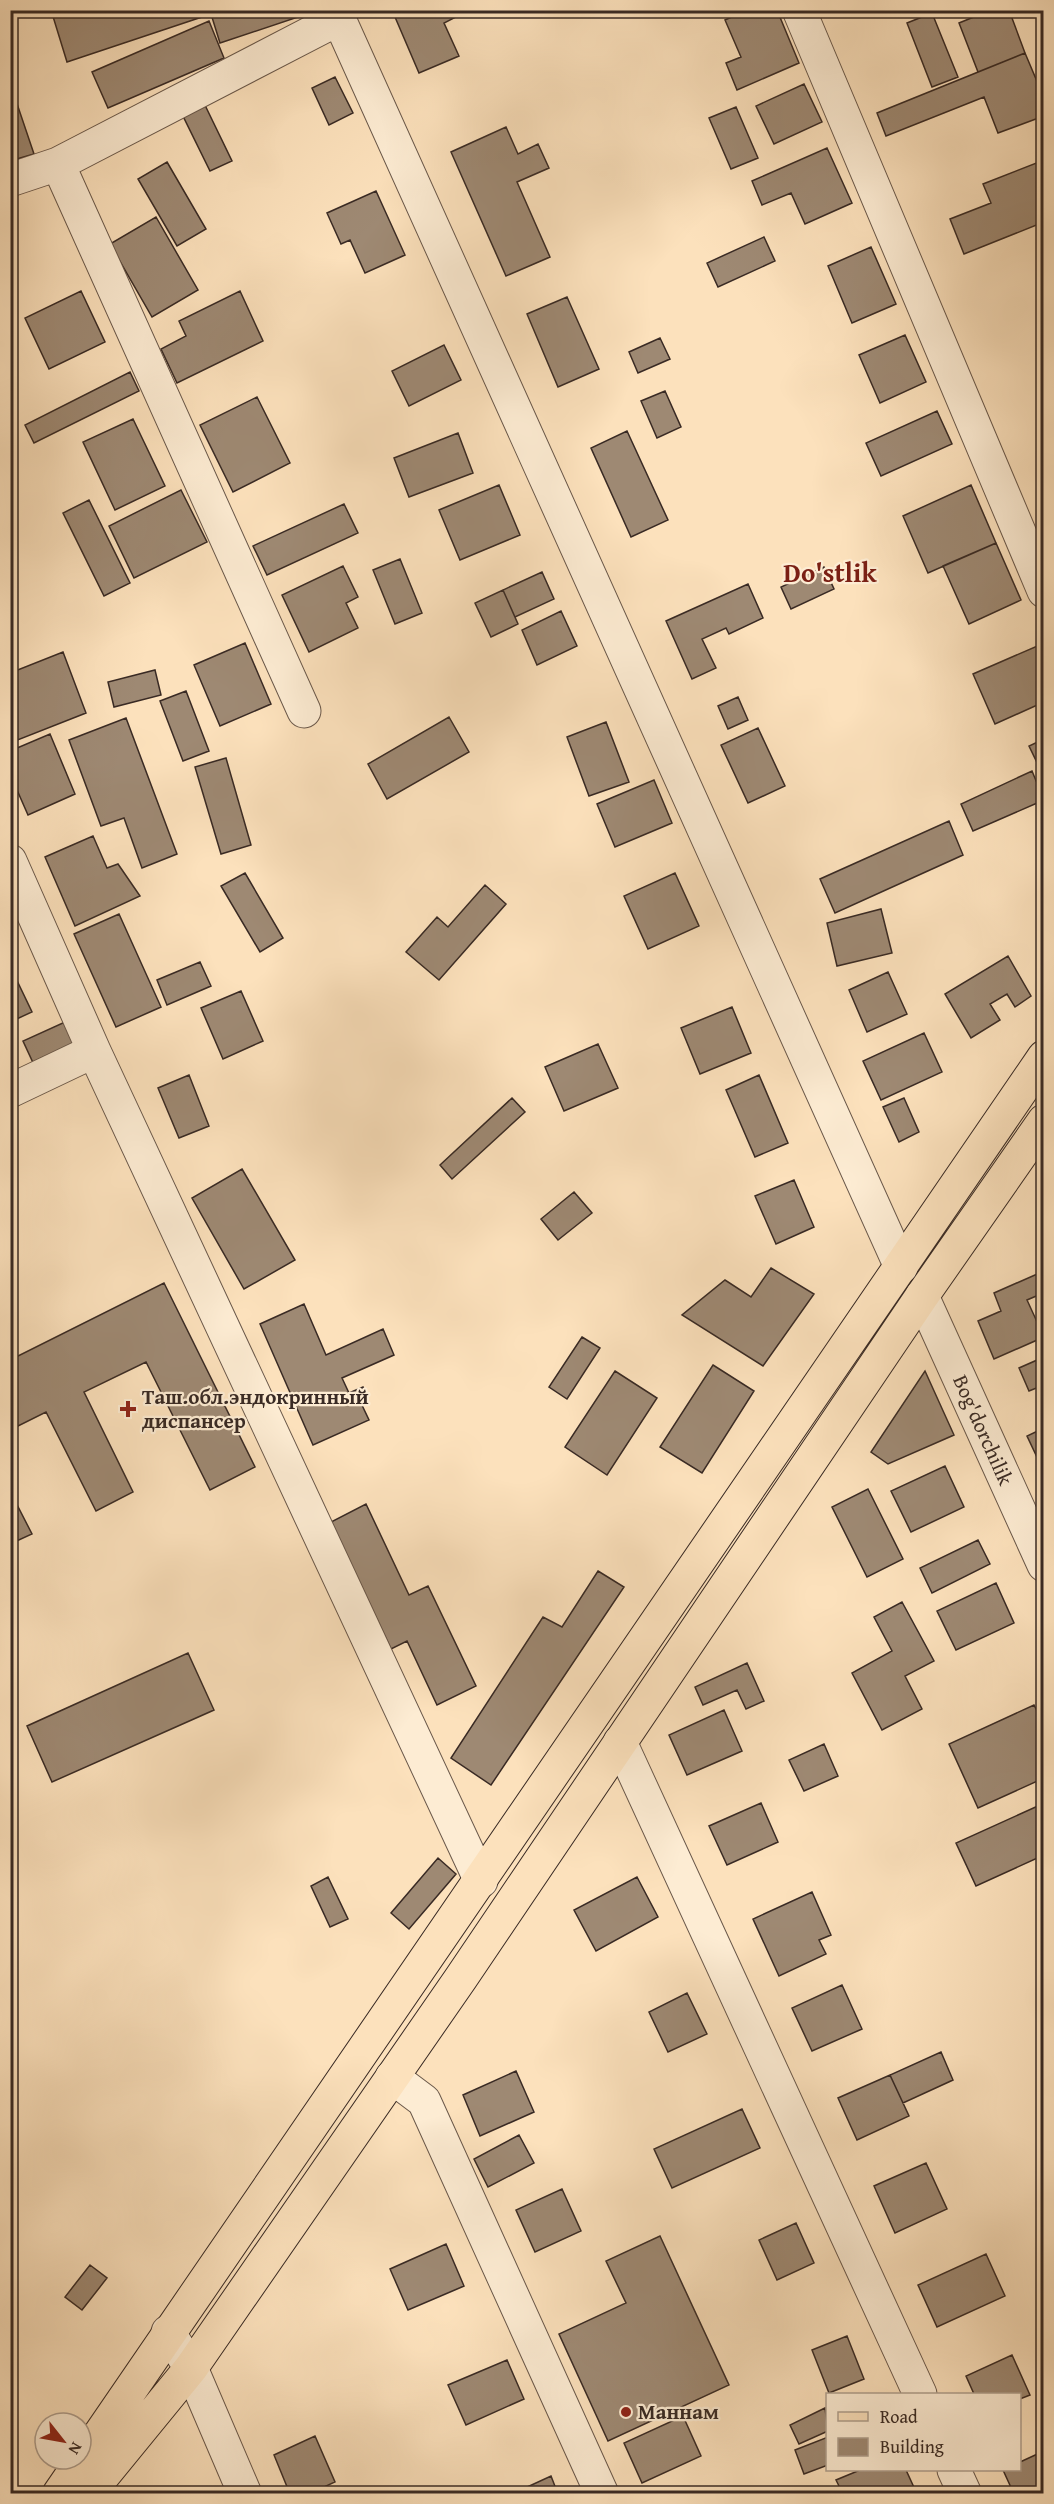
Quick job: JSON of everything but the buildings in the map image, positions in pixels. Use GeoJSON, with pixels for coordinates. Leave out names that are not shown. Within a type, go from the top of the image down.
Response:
{"type":"FeatureCollection","features":[{"type":"Feature","properties":{"kind":"main road"},"geometry":{"type":"LineString","coordinates":[[59,2493],[1044,1057]]}},
{"type":"Feature","properties":{"kind":"main road"},"geometry":{"type":"LineString","coordinates":[[88,2493],[191,2368],[392,2077],[922,1296],[1044,1121]]}},
{"type":"Feature","properties":{"kind":"street"},"geometry":{"type":"LineString","coordinates":[[799,10],[1044,591]]}},
{"type":"Feature","properties":{"kind":"street"},"geometry":{"type":"LineString","coordinates":[[10,180],[58,164],[336,15],[901,1267]]}},
{"type":"Feature","properties":{"kind":"street"},"geometry":{"type":"LineString","coordinates":[[58,164],[304,711]]}},
{"type":"Feature","properties":{"kind":"street"},"geometry":{"type":"LineString","coordinates":[[10,861],[93,1051],[480,1881]]}},
{"type":"Feature","properties":{"kind":"street"},"geometry":{"type":"LineString","coordinates":[[10,1091],[93,1051]]}},
{"type":"Feature","properties":{"kind":"street","name":"Bog'dorchilik"},"geometry":{"type":"LineString","coordinates":[[922,1296],[1044,1565]]}},
{"type":"Feature","properties":{"kind":"street"},"geometry":{"type":"LineString","coordinates":[[620,1742],[920,2393]]}},
{"type":"Feature","properties":{"kind":"street"},"geometry":{"type":"LineString","coordinates":[[392,2077],[424,2101],[602,2493]]}},
{"type":"Feature","properties":{"kind":"street"},"geometry":{"type":"LineString","coordinates":[[168,2332],[191,2368],[245,2493]]}},
{"type":"Feature","properties":{"kind":"street"},"geometry":{"type":"LineString","coordinates":[[955,2471],[965,2493]]}},
{"type":"Feature","properties":{"kind":"place","name":"Таш.обл.эндокринный диспансер"},"geometry":{"type":"Point","coordinates":[128,1409]}},
{"type":"Feature","properties":{"kind":"place","name":"Маннам"},"geometry":{"type":"Point","coordinates":[626,2412]}},
{"type":"Feature","properties":{"kind":"district","name":"Do'stlik"},"geometry":{"type":"Point","coordinates":[830,573]}}]}
